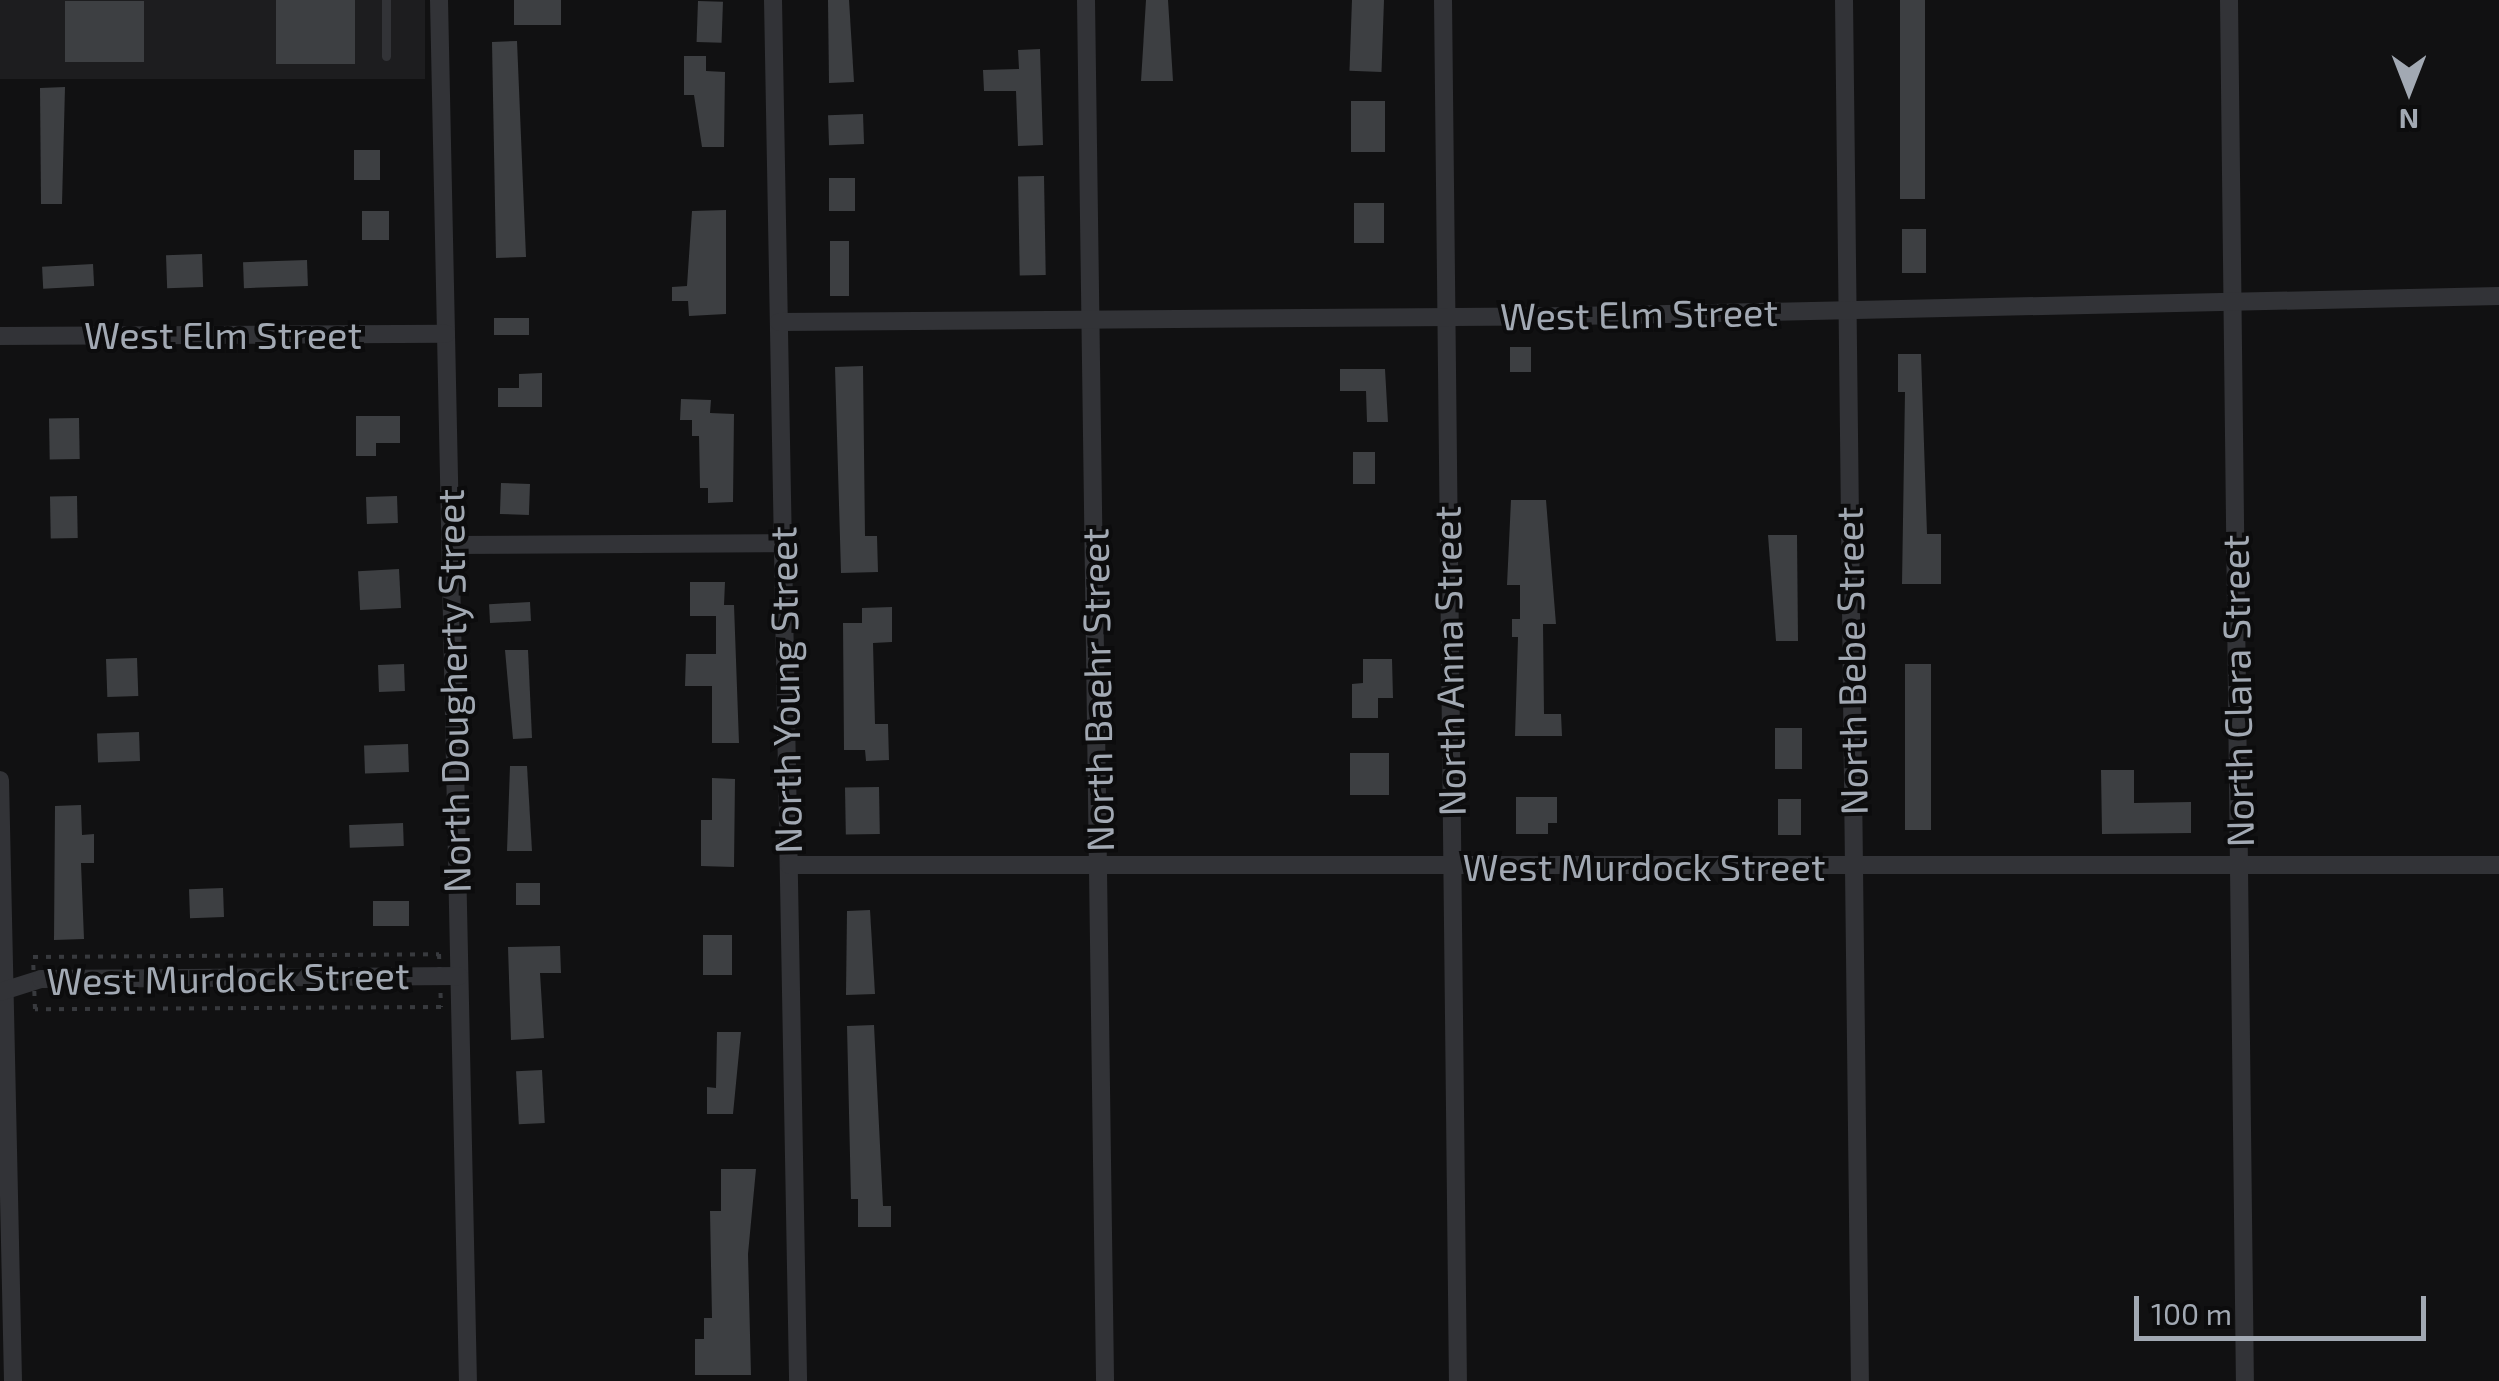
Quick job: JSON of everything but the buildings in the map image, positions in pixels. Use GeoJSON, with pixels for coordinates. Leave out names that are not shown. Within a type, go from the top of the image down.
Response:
{"type":"FeatureCollection","features":[{"type":"Feature","properties":{"kind":"street","name":"North Dougherty Street"},"geometry":{"type":"LineString","coordinates":[[440,0],[468,1381]]}},
{"type":"Feature","properties":{"kind":"street","name":"North Young Street"},"geometry":{"type":"LineString","coordinates":[[772,0],[798,1381]]}},
{"type":"Feature","properties":{"kind":"street","name":"North Baehr Street"},"geometry":{"type":"LineString","coordinates":[[1086,0],[1106,1381]]}},
{"type":"Feature","properties":{"kind":"street","name":"North Anna Street"},"geometry":{"type":"LineString","coordinates":[[1443,0],[1458,1381]]}},
{"type":"Feature","properties":{"kind":"street","name":"North Bebe Street"},"geometry":{"type":"LineString","coordinates":[[1844,0],[1860,1381]]}},
{"type":"Feature","properties":{"kind":"street","name":"North Clara Street"},"geometry":{"type":"LineString","coordinates":[[2229,0],[2245,1381]]}},
{"type":"Feature","properties":{"kind":"street","name":"West Elm Street"},"geometry":{"type":"LineString","coordinates":[[778,322],[1446,317],[2499,296]]}},
{"type":"Feature","properties":{"kind":"street","name":"West Elm Street"},"geometry":{"type":"LineString","coordinates":[[0,336],[446,334]]}},
{"type":"Feature","properties":{"kind":"street"},"geometry":{"type":"LineString","coordinates":[[450,545],[783,543]]}},
{"type":"Feature","properties":{"kind":"street"},"geometry":{"type":"LineString","coordinates":[[0,780],[13,1381]]}},
{"type":"Feature","properties":{"kind":"street","name":"West Murdock Street"},"geometry":{"type":"LineString","coordinates":[[789,865],[2499,865]]}},
{"type":"Feature","properties":{"kind":"street","name":"West Murdock Street"},"geometry":{"type":"LineString","coordinates":[[2,990],[41,979],[459,976]]}},
{"type":"Feature","properties":{"kind":"lane"},"geometry":{"type":"LineString","coordinates":[[386,0],[386,56]]}},
{"type":"Feature","properties":{"kind":"shaded area"},"geometry":{"type":"Polygon","coordinates":[[[0,0],[425,0],[425,79],[0,79],[0,0]]]}}]}
